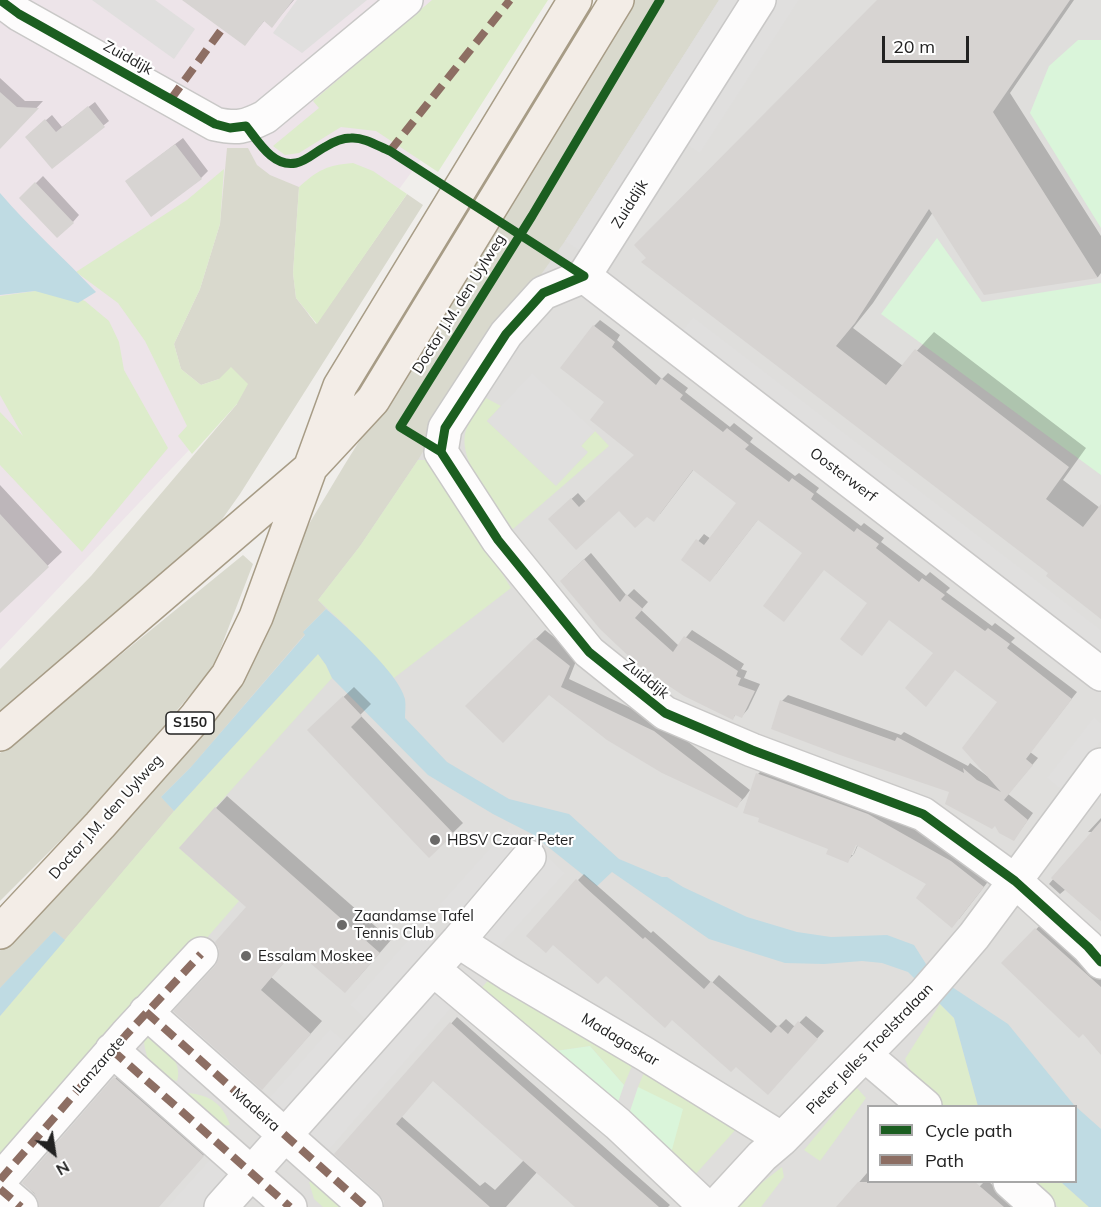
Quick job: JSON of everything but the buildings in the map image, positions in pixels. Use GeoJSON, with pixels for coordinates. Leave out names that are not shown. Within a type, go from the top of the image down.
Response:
{"type":"FeatureCollection","features":[{"type":"Feature","properties":{"kind":"main road","name":"Doctor J.M. den Uylweg"},"geometry":{"type":"LineString","coordinates":[[0,932],[100,825],[195,718],[228,675],[256,618],[340,386],[575,0]]}},
{"type":"Feature","properties":{"kind":"main road","name":"Doctor J.M. den Uylweg"},"geometry":{"type":"LineString","coordinates":[[0,734],[309,469],[373,400],[617,0]]}},
{"type":"Feature","properties":{"kind":"street","name":"Zuiddijk"},"geometry":{"type":"LineString","coordinates":[[0,0],[19,14],[215,124],[230,128],[246,126],[265,117],[405,0]]}},
{"type":"Feature","properties":{"kind":"street","name":"Zuiddijk"},"geometry":{"type":"LineString","coordinates":[[759,0],[584,276],[543,293],[506,334],[445,428],[441,452],[498,540],[589,652],[665,713],[752,750],[923,814],[1015,881],[1088,947],[1101,962]]}},
{"type":"Feature","properties":{"kind":"street","name":"Oosterwerf"},"geometry":{"type":"LineString","coordinates":[[584,276],[1101,674]]}},
{"type":"Feature","properties":{"kind":"street","name":"Pieter Jelles Troelstralaan"},"geometry":{"type":"LineString","coordinates":[[715,1207],[762,1156],[782,1139],[934,983],[974,936],[1101,765]]}},
{"type":"Feature","properties":{"kind":"street"},"geometry":{"type":"LineString","coordinates":[[221,1207],[433,969],[529,857]]}},
{"type":"Feature","properties":{"kind":"street","name":"Madagaskar"},"geometry":{"type":"LineString","coordinates":[[458,940],[509,974],[645,1054],[782,1139]]}},
{"type":"Feature","properties":{"kind":"street","name":"Lanzarote"},"geometry":{"type":"LineString","coordinates":[[0,1180],[112,1050],[201,954]]}},
{"type":"Feature","properties":{"kind":"street"},"geometry":{"type":"LineString","coordinates":[[433,969],[618,1124],[706,1207]]}},
{"type":"Feature","properties":{"kind":"street","name":"Madeira"},"geometry":{"type":"LineString","coordinates":[[146,1012],[366,1207]]}},
{"type":"Feature","properties":{"kind":"street"},"geometry":{"type":"LineString","coordinates":[[112,1050],[290,1207]]}},
{"type":"Feature","properties":{"kind":"street"},"geometry":{"type":"LineString","coordinates":[[865,1055],[923,1105]]}},
{"type":"Feature","properties":{"kind":"street"},"geometry":{"type":"LineString","coordinates":[[1011,1183],[1038,1207]]}},
{"type":"Feature","properties":{"kind":"street"},"geometry":{"type":"LineString","coordinates":[[0,1189],[21,1207]]}},
{"type":"Feature","properties":{"kind":"shaded area"},"geometry":{"type":"Polygon","coordinates":[[[0,0],[537,0],[276,358],[0,650],[0,0]]]}},
{"type":"Feature","properties":{"kind":"shaded area"},"geometry":{"type":"Polygon","coordinates":[[[92,0],[155,0],[195,29],[174,59],[92,0]]]}},
{"type":"Feature","properties":{"kind":"shaded area"},"geometry":{"type":"Polygon","coordinates":[[[297,0],[367,0],[302,53],[273,33],[297,0]]]}},
{"type":"Feature","properties":{"kind":"shaded area"},"geometry":{"type":"Polygon","coordinates":[[[635,0],[719,0],[565,241],[532,287],[494,329],[418,460],[360,546],[318,600],[326,609],[304,631],[305,634],[191,767],[161,797],[174,811],[65,940],[54,931],[0,988],[0,951],[117,819],[285,564],[635,0]]]}},
{"type":"Feature","properties":{"kind":"shaded area"},"geometry":{"type":"Polygon","coordinates":[[[686,0],[1101,0],[1101,1207],[0,1207],[0,918],[346,545],[686,0]]]}},
{"type":"Feature","properties":{"kind":"shaded area"},"geometry":{"type":"Polygon","coordinates":[[[719,0],[744,0],[582,252],[565,241],[719,0]]]}},
{"type":"Feature","properties":{"kind":"shaded area"},"geometry":{"type":"Polygon","coordinates":[[[775,0],[799,0],[700,153],[683,142],[775,0]]]}},
{"type":"Feature","properties":{"kind":"shaded area"},"geometry":{"type":"Polygon","coordinates":[[[227,148],[248,148],[257,165],[270,175],[299,187],[293,273],[296,298],[316,324],[407,194],[423,205],[240,494],[201,549],[0,720],[0,669],[91,576],[237,404],[219,379],[201,385],[181,369],[174,344],[200,289],[220,224],[227,148]]]}},
{"type":"Feature","properties":{"kind":"shaded area"},"geometry":{"type":"Polygon","coordinates":[[[693,317],[1101,630],[1101,656],[681,333],[693,317]]]}},
{"type":"Feature","properties":{"kind":"shaded area"},"geometry":{"type":"Polygon","coordinates":[[[532,373],[595,431],[581,446],[588,452],[556,486],[487,421],[532,373]]]}},
{"type":"Feature","properties":{"kind":"shaded area"},"geometry":{"type":"Polygon","coordinates":[[[243,555],[253,564],[213,668],[97,804],[0,901],[0,753],[243,555]]]}},
{"type":"Feature","properties":{"kind":"shaded area"},"geometry":{"type":"Polygon","coordinates":[[[1094,717],[1101,723],[1101,741],[1063,791],[1047,778],[1094,717]]]}},
{"type":"Feature","properties":{"kind":"shaded area"},"geometry":{"type":"Polygon","coordinates":[[[509,827],[527,843],[458,921],[440,904],[509,827]]]}},
{"type":"Feature","properties":{"kind":"shaded area"},"geometry":{"type":"Polygon","coordinates":[[[547,856],[565,873],[496,950],[478,934],[547,856]]]}},
{"type":"Feature","properties":{"kind":"shaded area"},"geometry":{"type":"Polygon","coordinates":[[[419,928],[438,944],[368,1022],[350,1005],[419,928]]]}},
{"type":"Feature","properties":{"kind":"shaded area"},"geometry":{"type":"Polygon","coordinates":[[[430,988],[452,1007],[322,1158],[299,1138],[430,988]]]}},
{"type":"Feature","properties":{"kind":"shaded area"},"geometry":{"type":"Polygon","coordinates":[[[330,1029],[349,1045],[280,1122],[262,1106],[330,1029]]]}},
{"type":"Feature","properties":{"kind":"shaded area"},"geometry":{"type":"Polygon","coordinates":[[[215,1154],[238,1175],[208,1207],[167,1207],[215,1154]]]}},
{"type":"Feature","properties":{"kind":"green space"},"geometry":{"type":"Polygon","coordinates":[[[432,0],[548,0],[438,172],[376,131],[341,127],[299,153],[285,155],[273,146],[319,108],[313,101],[432,0]]]}},
{"type":"Feature","properties":{"kind":"green space"},"geometry":{"type":"Polygon","coordinates":[[[1078,40],[1101,40],[1101,228],[1030,113],[1049,66],[1078,40]]]}},
{"type":"Feature","properties":{"kind":"green space"},"geometry":{"type":"Polygon","coordinates":[[[353,163],[373,171],[407,194],[317,324],[296,298],[293,273],[299,187],[323,169],[353,163]]]}},
{"type":"Feature","properties":{"kind":"green space"},"geometry":{"type":"Polygon","coordinates":[[[224,169],[220,224],[200,289],[174,344],[181,369],[201,385],[219,379],[231,367],[248,384],[237,404],[192,454],[178,436],[187,426],[145,341],[118,303],[76,272],[187,200],[224,169]]]}},
{"type":"Feature","properties":{"kind":"green space"},"geometry":{"type":"Polygon","coordinates":[[[937,238],[982,302],[1101,283],[1101,475],[881,314],[937,238]]]}},
{"type":"Feature","properties":{"kind":"green space"},"geometry":{"type":"Polygon","coordinates":[[[35,291],[60,291],[85,301],[109,321],[119,342],[124,370],[168,448],[82,552],[0,465],[0,412],[23,436],[0,395],[0,296],[35,291]]]}},
{"type":"Feature","properties":{"kind":"green space"},"geometry":{"type":"Polygon","coordinates":[[[486,398],[501,406],[487,421],[556,485],[587,453],[581,446],[595,431],[609,446],[513,529],[479,482],[472,469],[464,442],[466,430],[472,418],[486,398]]]}},
{"type":"Feature","properties":{"kind":"green space"},"geometry":{"type":"Polygon","coordinates":[[[418,460],[426,460],[436,465],[511,588],[394,678],[346,626],[318,600],[360,546],[418,460]]]}},
{"type":"Feature","properties":{"kind":"green space"},"geometry":{"type":"Polygon","coordinates":[[[318,654],[332,678],[179,848],[239,901],[0,1175],[0,1016],[174,811],[318,654]]]}},
{"type":"Feature","properties":{"kind":"green space"},"geometry":{"type":"Polygon","coordinates":[[[492,976],[637,1054],[624,1085],[590,1046],[548,1052],[478,992],[492,976]]]}},
{"type":"Feature","properties":{"kind":"green space"},"geometry":{"type":"Polygon","coordinates":[[[940,1004],[954,1018],[978,1105],[939,1105],[917,1087],[905,1059],[940,1004]]]}},
{"type":"Feature","properties":{"kind":"green space"},"geometry":{"type":"Polygon","coordinates":[[[144,1034],[157,1040],[170,1052],[177,1066],[177,1081],[162,1075],[151,1064],[145,1050],[144,1034]]]}},
{"type":"Feature","properties":{"kind":"green space"},"geometry":{"type":"Polygon","coordinates":[[[590,1046],[624,1085],[616,1108],[548,1052],[590,1046]]]}},
{"type":"Feature","properties":{"kind":"green space"},"geometry":{"type":"Polygon","coordinates":[[[645,1070],[738,1127],[693,1177],[670,1157],[638,1087],[645,1070]]]}},
{"type":"Feature","properties":{"kind":"green space"},"geometry":{"type":"Polygon","coordinates":[[[638,1087],[683,1109],[670,1157],[627,1120],[638,1087]]]}},
{"type":"Feature","properties":{"kind":"green space"},"geometry":{"type":"Polygon","coordinates":[[[856,1087],[866,1098],[820,1161],[804,1150],[856,1087]]]}},
{"type":"Feature","properties":{"kind":"green space"},"geometry":{"type":"Polygon","coordinates":[[[188,1093],[209,1098],[215,1102],[224,1111],[230,1125],[221,1126],[179,1095],[188,1093]]]}},
{"type":"Feature","properties":{"kind":"green space"},"geometry":{"type":"Polygon","coordinates":[[[782,1167],[784,1177],[761,1207],[731,1207],[782,1167]]]}},
{"type":"Feature","properties":{"kind":"green space"},"geometry":{"type":"Polygon","coordinates":[[[309,1182],[318,1182],[353,1207],[323,1207],[314,1199],[309,1182]]]}},
{"type":"Feature","properties":{"kind":"green space"},"geometry":{"type":"Polygon","coordinates":[[[1029,1183],[1062,1183],[1089,1207],[1058,1207],[1029,1183]]]}},
{"type":"Feature","properties":{"kind":"water"},"geometry":{"type":"Polygon","coordinates":[[[0,193],[96,292],[78,303],[35,291],[0,295],[0,193]]]}},
{"type":"Feature","properties":{"kind":"water"},"geometry":{"type":"Polygon","coordinates":[[[326,609],[383,664],[401,689],[405,699],[405,718],[447,762],[509,799],[569,814],[619,859],[667,877],[747,917],[797,932],[831,937],[887,935],[914,945],[926,964],[952,987],[1008,1024],[1074,1105],[978,1105],[954,1018],[908,972],[882,963],[862,961],[824,964],[785,963],[709,939],[612,872],[597,886],[532,834],[493,814],[428,775],[332,678],[318,654],[174,811],[161,797],[191,767],[305,635],[303,632],[326,609]]]}},
{"type":"Feature","properties":{"kind":"water"},"geometry":{"type":"Polygon","coordinates":[[[54,931],[65,940],[0,1016],[0,988],[54,931]]]}},
{"type":"Feature","properties":{"kind":"water"},"geometry":{"type":"Polygon","coordinates":[[[1077,1108],[1101,1129],[1101,1207],[1089,1207],[1062,1183],[1077,1183],[1077,1108]]]}},
{"type":"Feature","properties":{"kind":"marked path"},"geometry":{"type":"LineString","coordinates":[[390,151],[510,0]]}},
{"type":"Feature","properties":{"kind":"marked path"},"geometry":{"type":"LineString","coordinates":[[171,99],[222,29]]}},
{"type":"Feature","properties":{"kind":"marked path"},"geometry":{"type":"LineString","coordinates":[[0,1180],[126,1035],[201,954]]}},
{"type":"Feature","properties":{"kind":"marked path"},"geometry":{"type":"LineString","coordinates":[[146,1012],[366,1207]]}},
{"type":"Feature","properties":{"kind":"marked path"},"geometry":{"type":"LineString","coordinates":[[112,1050],[290,1207]]}},
{"type":"Feature","properties":{"kind":"marked path"},"geometry":{"type":"LineString","coordinates":[[0,1189],[21,1207]]}},
{"type":"Feature","properties":{"kind":"cycle path"},"geometry":{"type":"LineString","coordinates":[[0,0],[19,14],[215,124],[230,128],[246,126],[261,146],[280,161],[300,162],[331,143],[347,138],[366,140],[390,151],[584,276]]}},
{"type":"Feature","properties":{"kind":"cycle path"},"geometry":{"type":"LineString","coordinates":[[441,452],[400,427],[532,216],[660,0]]}},
{"type":"Feature","properties":{"kind":"cycle path"},"geometry":{"type":"LineString","coordinates":[[584,276],[543,293],[506,334],[445,428],[441,452],[498,540],[589,652],[665,713],[752,750],[923,814],[1015,881],[1088,947],[1101,962]]}},
{"type":"Feature","properties":{"kind":"place","name":"HBSV Czaar Peter"},"geometry":{"type":"Point","coordinates":[435,840]}},
{"type":"Feature","properties":{"kind":"place","name":"Zaandamse Tafel Tennis Club"},"geometry":{"type":"Point","coordinates":[342,925]}},
{"type":"Feature","properties":{"kind":"place","name":"Essalam Moskee"},"geometry":{"type":"Point","coordinates":[246,956]}}]}
